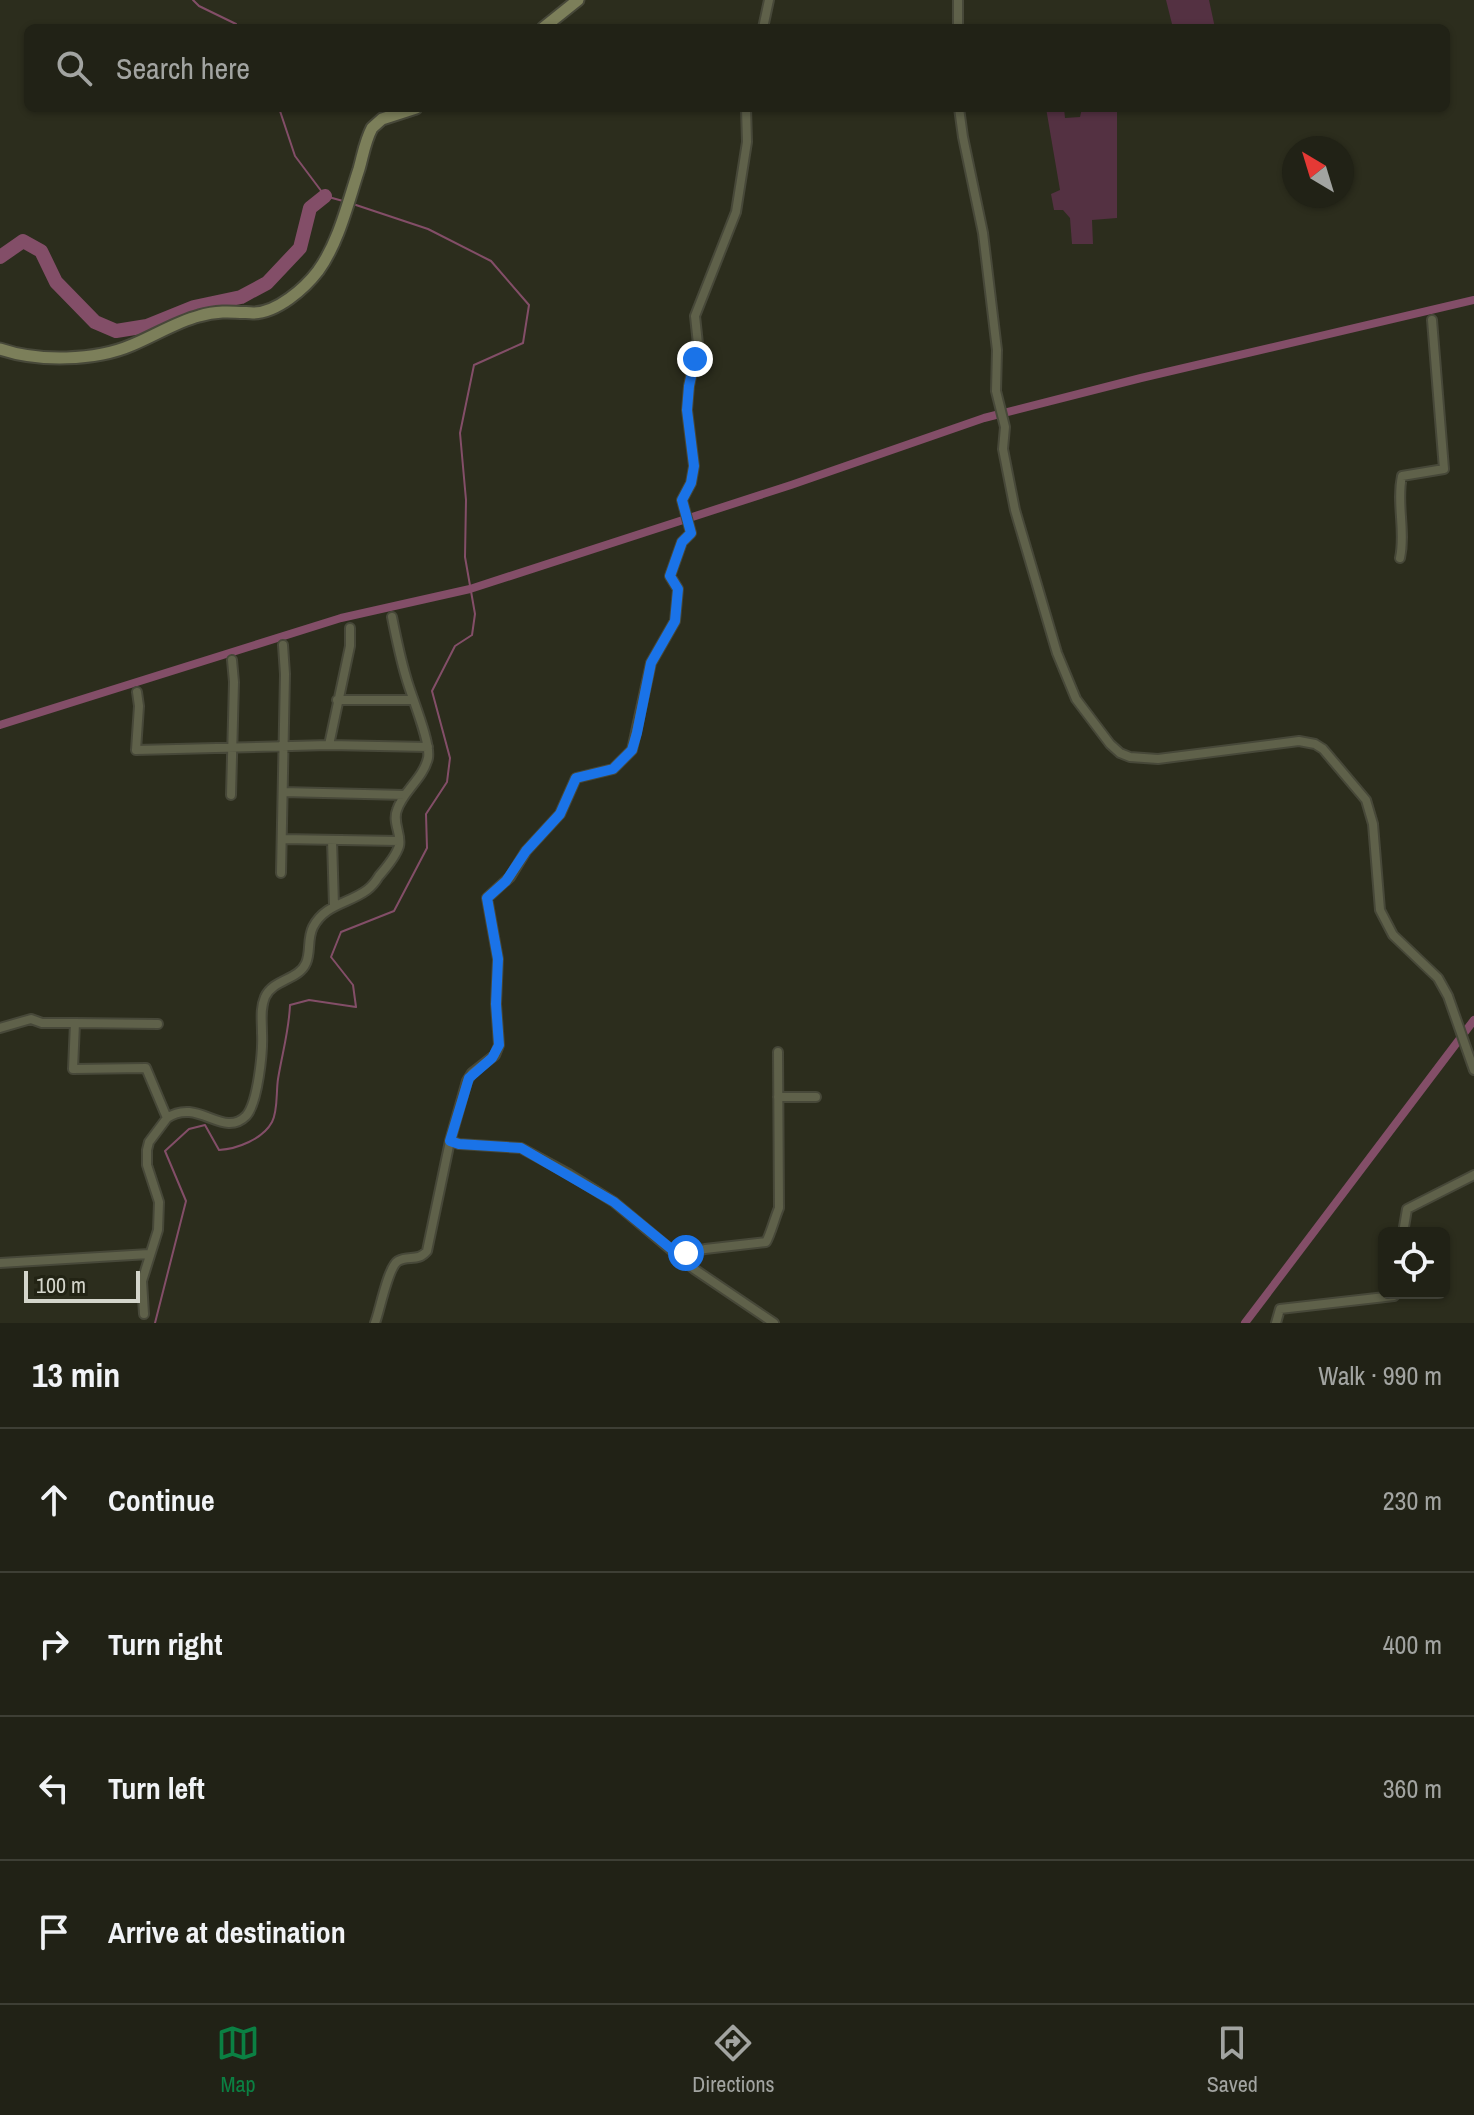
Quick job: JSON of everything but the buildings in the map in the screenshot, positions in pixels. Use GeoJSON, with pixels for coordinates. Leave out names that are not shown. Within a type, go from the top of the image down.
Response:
{"type":"FeatureCollection","features":[{"type":"Feature","properties":{"kind":"street"},"geometry":{"type":"LineString","coordinates":[[548,24],[578,0]]}},
{"type":"Feature","properties":{"kind":"street"},"geometry":{"type":"LineString","coordinates":[[764,24],[769,0]]}},
{"type":"Feature","properties":{"kind":"street"},"geometry":{"type":"LineString","coordinates":[[958,0],[958,24]]}},
{"type":"Feature","properties":{"kind":"street"},"geometry":{"type":"LineString","coordinates":[[0,349],[16,355],[49,358],[101,354],[127,347],[196,316],[219,311],[256,313],[270,310],[317,273],[332,246],[372,128],[382,119],[404,112]]}},
{"type":"Feature","properties":{"kind":"street"},"geometry":{"type":"LineString","coordinates":[[375,1323],[393,1267],[401,1260],[419,1259],[427,1251],[450,1141],[469,1078],[492,1058],[499,1045],[496,1004],[498,959],[487,898],[506,881],[526,851],[560,814],[576,778],[613,769],[632,750],[651,663],[675,621],[678,589],[670,576],[672,565],[682,542],[691,533],[682,500],[691,483],[694,466],[687,410],[698,344],[695,316],[736,212],[747,142],[746,112]]}},
{"type":"Feature","properties":{"kind":"street"},"geometry":{"type":"LineString","coordinates":[[960,112],[983,233],[997,359],[997,394],[1004,422],[1003,449],[1021,532],[1060,661],[1076,699],[1120,753],[1136,759],[1158,759],[1299,741],[1323,749],[1366,800],[1373,824],[1380,910],[1393,935],[1438,978],[1448,996],[1474,1070]]}},
{"type":"Feature","properties":{"kind":"street"},"geometry":{"type":"LineString","coordinates":[[1400,558],[1404,538],[1402,476],[1444,469],[1432,320]]}},
{"type":"Feature","properties":{"kind":"street"},"geometry":{"type":"LineString","coordinates":[[144,1314],[142,1281],[158,1230],[159,1202],[147,1165],[149,1142],[174,1113],[189,1111],[229,1124],[244,1118],[249,1111],[259,1069],[263,1036],[260,1012],[264,998],[277,984],[306,964],[309,937],[315,924],[334,906],[367,890],[391,860],[399,841],[395,813],[425,767],[429,755],[392,617]]}},
{"type":"Feature","properties":{"kind":"street"},"geometry":{"type":"LineString","coordinates":[[329,745],[350,646],[350,628]]}},
{"type":"Feature","properties":{"kind":"street"},"geometry":{"type":"LineString","coordinates":[[281,873],[283,645]]}},
{"type":"Feature","properties":{"kind":"street"},"geometry":{"type":"LineString","coordinates":[[231,795],[232,660]]}},
{"type":"Feature","properties":{"kind":"street"},"geometry":{"type":"LineString","coordinates":[[137,692],[136,750],[329,745],[428,747]]}},
{"type":"Feature","properties":{"kind":"street"},"geometry":{"type":"LineString","coordinates":[[337,700],[413,700]]}},
{"type":"Feature","properties":{"kind":"street"},"geometry":{"type":"LineString","coordinates":[[283,792],[405,795]]}},
{"type":"Feature","properties":{"kind":"street"},"geometry":{"type":"LineString","coordinates":[[282,839],[399,841]]}},
{"type":"Feature","properties":{"kind":"street"},"geometry":{"type":"LineString","coordinates":[[332,840],[334,906]]}},
{"type":"Feature","properties":{"kind":"street"},"geometry":{"type":"LineString","coordinates":[[0,1028],[31,1019],[42,1023],[158,1024]]}},
{"type":"Feature","properties":{"kind":"street"},"geometry":{"type":"LineString","coordinates":[[75,1023],[73,1069],[146,1068],[167,1118]]}},
{"type":"Feature","properties":{"kind":"street"},"geometry":{"type":"LineString","coordinates":[[680,1256],[705,1249],[766,1242],[769,1238],[770,1227],[779,1208],[778,1052]]}},
{"type":"Feature","properties":{"kind":"street"},"geometry":{"type":"LineString","coordinates":[[778,1097],[816,1097]]}},
{"type":"Feature","properties":{"kind":"street"},"geometry":{"type":"LineString","coordinates":[[450,1141],[521,1148],[614,1202],[726,1292],[774,1323]]}},
{"type":"Feature","properties":{"kind":"street"},"geometry":{"type":"LineString","coordinates":[[1404,1227],[1407,1209],[1474,1175]]}},
{"type":"Feature","properties":{"kind":"street"},"geometry":{"type":"LineString","coordinates":[[0,1263],[149,1254]]}},
{"type":"Feature","properties":{"kind":"street"},"geometry":{"type":"LineString","coordinates":[[1276,1323],[1280,1309],[1378,1298]]}},
{"type":"Feature","properties":{"kind":"shaded area"},"geometry":{"type":"Polygon","coordinates":[[[1166,0],[1209,0],[1214,24],[1172,24],[1166,0]]]}},
{"type":"Feature","properties":{"kind":"shaded area"},"geometry":{"type":"Polygon","coordinates":[[[1047,112],[1064,112],[1065,118],[1080,117],[1081,112],[1117,112],[1117,218],[1092,220],[1093,244],[1072,244],[1070,218],[1063,210],[1054,210],[1051,194],[1060,190],[1047,112]]]}},
{"type":"Feature","properties":{"kind":"waterway"},"geometry":{"type":"LineString","coordinates":[[193,0],[236,24]]}},
{"type":"Feature","properties":{"kind":"waterway"},"geometry":{"type":"LineString","coordinates":[[280,112],[295,156],[325,196],[343,201]]}},
{"type":"Feature","properties":{"kind":"waterway"},"geometry":{"type":"LineString","coordinates":[[0,257],[23,241],[41,251],[56,282],[95,322],[116,331],[147,326],[194,307],[241,297],[267,283],[300,248],[310,208],[325,196]]}},
{"type":"Feature","properties":{"kind":"waterway"},"geometry":{"type":"LineString","coordinates":[[155,1323],[186,1201],[165,1151],[189,1129],[205,1125],[219,1150],[249,1142],[268,1128],[275,1112],[290,1005],[309,1000],[356,1007],[353,985],[331,957],[341,932],[394,911],[427,848],[426,814],[447,782],[450,758],[432,691],[455,646],[472,635],[475,614],[465,557],[466,500],[460,433],[474,365],[523,343],[529,305],[491,261],[428,229],[353,204]]}},
{"type":"Feature","properties":{"kind":"waterway"},"geometry":{"type":"LineString","coordinates":[[0,725],[341,618],[470,589],[791,485],[984,418],[1474,300]]}},
{"type":"Feature","properties":{"kind":"waterway"},"geometry":{"type":"LineString","coordinates":[[1245,1323],[1474,1020]]}},
{"type":"Feature","properties":{"kind":"route"},"geometry":{"type":"LineString","coordinates":[[686,1253],[680,1256],[614,1202],[521,1148],[450,1141],[469,1078],[492,1058],[500,1039],[496,1004],[498,959],[487,898],[506,881],[526,851],[560,814],[573,781],[585,774],[613,769],[629,755],[637,733],[651,663],[675,621],[678,589],[670,576],[682,542],[691,533],[682,500],[691,483],[694,466],[687,397],[695,359]]}}]}
